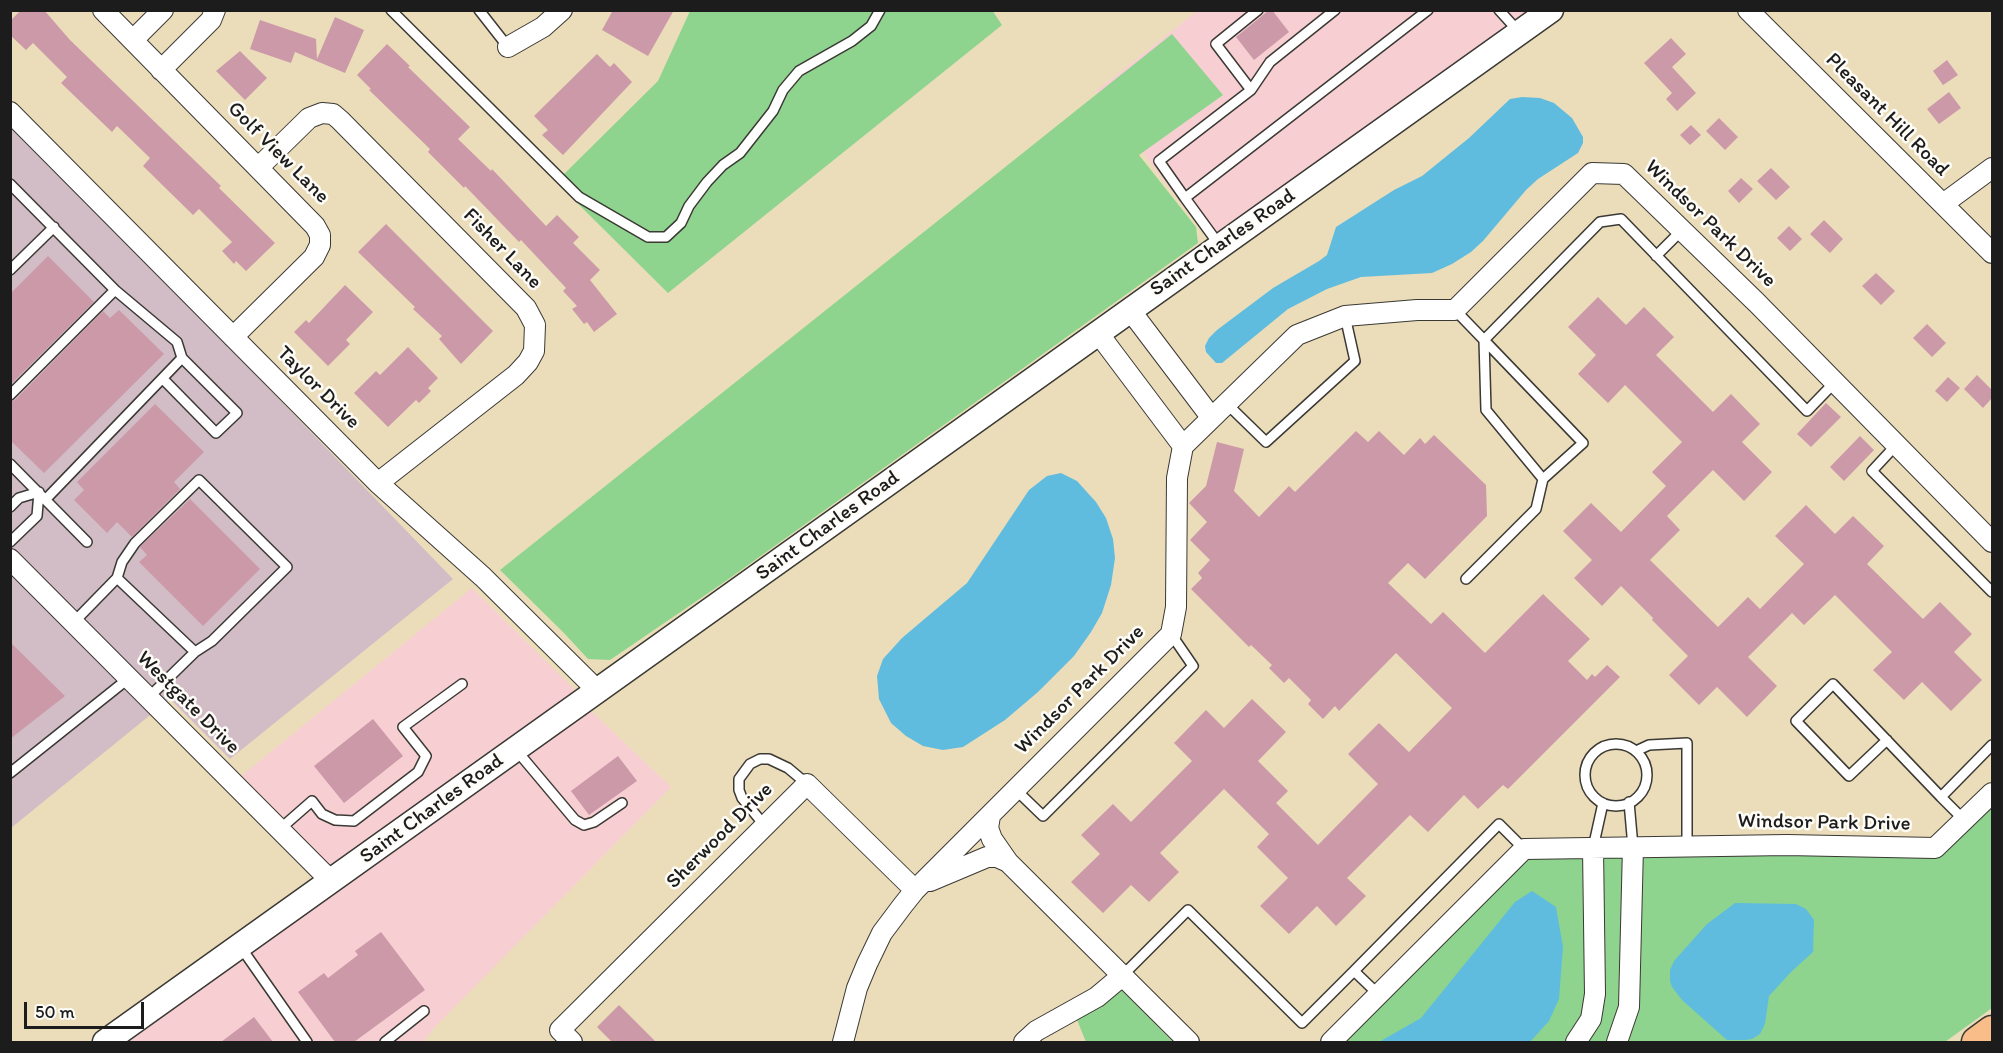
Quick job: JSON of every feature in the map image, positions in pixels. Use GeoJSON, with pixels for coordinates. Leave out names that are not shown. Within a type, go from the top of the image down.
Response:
{"type":"FeatureCollection","features":[{"type":"Feature","properties":{"kind":"main road"},"geometry":{"type":"LineString","coordinates":[[1977,1042],[1992,1031]]}},
{"type":"Feature","properties":{"kind":"street","name":"Golf View Lane"},"geometry":{"type":"LineString","coordinates":[[103,10],[315,226],[320,235],[320,245],[314,256],[234,337]]}},
{"type":"Feature","properties":{"kind":"street"},"geometry":{"type":"LineString","coordinates":[[133,40],[163,10]]}},
{"type":"Feature","properties":{"kind":"street"},"geometry":{"type":"LineString","coordinates":[[161,70],[211,20],[215,10]]}},
{"type":"Feature","properties":{"kind":"street"},"geometry":{"type":"LineString","coordinates":[[508,47],[543,27],[562,10]]}},
{"type":"Feature","properties":{"kind":"street","name":"Saint Charles Road"},"geometry":{"type":"LineString","coordinates":[[105,1042],[1551,10]]}},
{"type":"Feature","properties":{"kind":"street","name":"Pleasant Hill Road"},"geometry":{"type":"LineString","coordinates":[[1748,10],[1992,253]]}},
{"type":"Feature","properties":{"kind":"street","name":"Taylor Drive"},"geometry":{"type":"LineString","coordinates":[[10,112],[378,483],[483,577],[598,691]]}},
{"type":"Feature","properties":{"kind":"street","name":"Fisher Lane"},"geometry":{"type":"LineString","coordinates":[[259,168],[309,118],[322,113],[333,114],[526,308],[535,325],[534,351],[516,375],[378,483]]}},
{"type":"Feature","properties":{"kind":"street"},"geometry":{"type":"LineString","coordinates":[[1943,204],[1992,168]]}},
{"type":"Feature","properties":{"kind":"street","name":"Windsor Park Drive"},"geometry":{"type":"LineString","coordinates":[[1455,310],[1592,173],[1624,174],[1757,303],[1992,542]]}},
{"type":"Feature","properties":{"kind":"street"},"geometry":{"type":"LineString","coordinates":[[1130,309],[1211,417]]}},
{"type":"Feature","properties":{"kind":"street"},"geometry":{"type":"LineString","coordinates":[[1098,333],[1183,446],[1297,335],[1346,316],[1417,310],[1455,310]]}},
{"type":"Feature","properties":{"kind":"street","name":"Windsor Park Drive"},"geometry":{"type":"LineString","coordinates":[[843,1042],[857,988],[867,964],[882,933],[915,890],[1171,634],[1176,607],[1178,477],[1183,446]]}},
{"type":"Feature","properties":{"kind":"street","name":"Westgate Drive"},"geometry":{"type":"LineString","coordinates":[[10,559],[331,881]]}},
{"type":"Feature","properties":{"kind":"street","name":"Sherwood Drive"},"geometry":{"type":"LineString","coordinates":[[566,1036],[807,784],[915,890]]}},
{"type":"Feature","properties":{"kind":"street","name":"Windsor Park Drive"},"geometry":{"type":"LineString","coordinates":[[1524,849],[1786,845],[1935,849],[1992,793]]}},
{"type":"Feature","properties":{"kind":"street"},"geometry":{"type":"LineString","coordinates":[[990,816],[988,828],[992,839],[1008,862],[1189,1042]]}},
{"type":"Feature","properties":{"kind":"street"},"geometry":{"type":"LineString","coordinates":[[1576,1042],[1591,1019],[1595,994],[1593,848]]}},
{"type":"Feature","properties":{"kind":"street"},"geometry":{"type":"LineString","coordinates":[[1617,1042],[1629,1007],[1633,848]]}},
{"type":"Feature","properties":{"kind":"street"},"geometry":{"type":"LineString","coordinates":[[1331,1042],[1524,849]]}},
{"type":"Feature","properties":{"kind":"street"},"geometry":{"type":"LineString","coordinates":[[915,890],[940,876],[987,857],[998,857],[1008,862]]}},
{"type":"Feature","properties":{"kind":"street"},"geometry":{"type":"LineString","coordinates":[[1024,1042],[1036,1031],[1097,997],[1122,976]]}},
{"type":"Feature","properties":{"kind":"lane"},"geometry":{"type":"LineString","coordinates":[[391,10],[579,197],[648,237],[666,237],[681,223],[689,206],[707,182],[747,145],[773,111],[783,90],[799,71],[852,41],[871,26],[880,10]]}},
{"type":"Feature","properties":{"kind":"lane"},"geometry":{"type":"LineString","coordinates":[[479,10],[508,47]]}},
{"type":"Feature","properties":{"kind":"lane"},"geometry":{"type":"LineString","coordinates":[[1251,90],[1216,44],[1258,10]]}},
{"type":"Feature","properties":{"kind":"lane"},"geometry":{"type":"LineString","coordinates":[[1220,246],[1158,161],[1251,90],[1270,62],[1335,10]]}},
{"type":"Feature","properties":{"kind":"lane"},"geometry":{"type":"LineString","coordinates":[[1185,198],[1428,10]]}},
{"type":"Feature","properties":{"kind":"lane"},"geometry":{"type":"LineString","coordinates":[[1499,10],[1519,32]]}},
{"type":"Feature","properties":{"kind":"lane"},"geometry":{"type":"LineString","coordinates":[[10,184],[115,290],[177,342],[182,358],[237,413],[216,433],[163,379]]}},
{"type":"Feature","properties":{"kind":"lane"},"geometry":{"type":"LineString","coordinates":[[1543,479],[1486,410],[1484,340],[1600,222],[1622,219],[1807,411],[1835,382]]}},
{"type":"Feature","properties":{"kind":"lane"},"geometry":{"type":"LineString","coordinates":[[10,270],[54,227]]}},
{"type":"Feature","properties":{"kind":"lane"},"geometry":{"type":"LineString","coordinates":[[1656,256],[1682,230]]}},
{"type":"Feature","properties":{"kind":"lane"},"geometry":{"type":"LineString","coordinates":[[10,395],[115,290]]}},
{"type":"Feature","properties":{"kind":"lane"},"geometry":{"type":"LineString","coordinates":[[1455,310],[1583,444],[1543,479],[1536,509],[1466,579]]}},
{"type":"Feature","properties":{"kind":"lane"},"geometry":{"type":"LineString","coordinates":[[1226,403],[1266,442],[1355,361],[1346,316]]}},
{"type":"Feature","properties":{"kind":"lane"},"geometry":{"type":"LineString","coordinates":[[10,542],[37,516],[43,496],[182,358]]}},
{"type":"Feature","properties":{"kind":"lane"},"geometry":{"type":"LineString","coordinates":[[1897,444],[1872,471],[1992,592]]}},
{"type":"Feature","properties":{"kind":"lane"},"geometry":{"type":"LineString","coordinates":[[10,464],[87,542]]}},
{"type":"Feature","properties":{"kind":"lane"},"geometry":{"type":"LineString","coordinates":[[74,623],[117,578],[122,562],[135,543],[199,480],[287,567],[212,641],[195,652],[148,698]]}},
{"type":"Feature","properties":{"kind":"lane"},"geometry":{"type":"LineString","coordinates":[[10,507],[19,498],[43,496]]}},
{"type":"Feature","properties":{"kind":"lane"},"geometry":{"type":"LineString","coordinates":[[117,578],[195,652]]}},
{"type":"Feature","properties":{"kind":"lane"},"geometry":{"type":"LineString","coordinates":[[1016,789],[1043,816],[1193,666],[1171,634]]}},
{"type":"Feature","properties":{"kind":"lane"},"geometry":{"type":"LineString","coordinates":[[10,774],[129,678]]}},
{"type":"Feature","properties":{"kind":"lane"},"geometry":{"type":"LineString","coordinates":[[280,830],[312,801],[322,814],[335,820],[354,821],[418,772],[426,756],[403,727],[462,684]]}},
{"type":"Feature","properties":{"kind":"lane"},"geometry":{"type":"LineString","coordinates":[[1887,740],[1849,776],[1796,721],[1833,684],[1887,740],[1941,797],[1964,820]]}},
{"type":"Feature","properties":{"kind":"lane"},"geometry":{"type":"LineString","coordinates":[[1636,751],[1649,745],[1687,743],[1687,846]]}},
{"type":"Feature","properties":{"kind":"lane"},"geometry":{"type":"LineString","coordinates":[[1619,744],[1636,751],[1642,757],[1647,774],[1642,791],[1629,802],[1621,805],[1604,803],[1590,792],[1586,784],[1585,775],[1589,758],[1602,747],[1619,744]]}},
{"type":"Feature","properties":{"kind":"lane"},"geometry":{"type":"LineString","coordinates":[[1941,797],[1992,745]]}},
{"type":"Feature","properties":{"kind":"lane"},"geometry":{"type":"LineString","coordinates":[[515,749],[575,820],[585,825],[594,822],[622,803]]}},
{"type":"Feature","properties":{"kind":"lane"},"geometry":{"type":"LineString","coordinates":[[765,826],[742,798],[739,790],[739,779],[750,764],[760,759],[769,759],[788,768],[807,784]]}},
{"type":"Feature","properties":{"kind":"lane"},"geometry":{"type":"LineString","coordinates":[[1629,802],[1633,848]]}},
{"type":"Feature","properties":{"kind":"lane"},"geometry":{"type":"LineString","coordinates":[[1593,848],[1604,803]]}},
{"type":"Feature","properties":{"kind":"lane"},"geometry":{"type":"LineString","coordinates":[[1122,976],[1188,910],[1302,1023],[1499,824],[1524,849]]}},
{"type":"Feature","properties":{"kind":"lane"},"geometry":{"type":"LineString","coordinates":[[240,946],[307,1042]]}},
{"type":"Feature","properties":{"kind":"lane"},"geometry":{"type":"LineString","coordinates":[[1354,971],[1378,994]]}},
{"type":"Feature","properties":{"kind":"lane"},"geometry":{"type":"LineString","coordinates":[[385,1042],[424,1011]]}},
{"type":"Feature","properties":{"kind":"shaded area"},"geometry":{"type":"Polygon","coordinates":[[[1197,11],[1535,11],[1212,244],[1096,91],[1197,11]]]}},
{"type":"Feature","properties":{"kind":"shaded area"},"geometry":{"type":"Polygon","coordinates":[[[11,122],[453,579],[230,759],[170,699],[11,828],[11,122]]]}},
{"type":"Feature","properties":{"kind":"shaded area"},"geometry":{"type":"Polygon","coordinates":[[[472,588],[575,690],[329,876],[235,781],[472,588]]]}},
{"type":"Feature","properties":{"kind":"shaded area"},"geometry":{"type":"Polygon","coordinates":[[[589,709],[671,787],[436,1026],[423,1042],[113,1042],[589,709]]]}},
{"type":"Feature","properties":{"kind":"green space"},"geometry":{"type":"Polygon","coordinates":[[[992,10],[1002,25],[668,293],[556,182],[658,81],[690,11],[992,10]]]}},
{"type":"Feature","properties":{"kind":"green space"},"geometry":{"type":"Polygon","coordinates":[[[1172,34],[1223,95],[1139,155],[1196,227],[1198,243],[723,583],[610,660],[588,659],[500,570],[1172,34]]]}},
{"type":"Feature","properties":{"kind":"green space"},"geometry":{"type":"Polygon","coordinates":[[[1992,802],[1992,1008],[1945,1042],[1346,1042],[1526,856],[1940,853],[1992,802]]]}},
{"type":"Feature","properties":{"kind":"green space"},"geometry":{"type":"Polygon","coordinates":[[[1119,987],[1173,1042],[1086,1042],[1075,1015],[1119,987]]]}},
{"type":"Feature","properties":{"kind":"water"},"geometry":{"type":"Polygon","coordinates":[[[1540,98],[1554,103],[1572,118],[1583,137],[1583,143],[1578,153],[1538,179],[1526,190],[1471,252],[1432,273],[1361,277],[1327,289],[1288,309],[1222,363],[1216,363],[1206,352],[1205,346],[1209,338],[1217,330],[1273,288],[1327,255],[1336,227],[1394,190],[1422,176],[1469,138],[1510,99],[1540,98]]]}},
{"type":"Feature","properties":{"kind":"water"},"geometry":{"type":"Polygon","coordinates":[[[1061,473],[1077,481],[1096,502],[1106,518],[1113,539],[1115,558],[1111,585],[1102,613],[1074,656],[1038,692],[1005,720],[963,747],[943,750],[923,746],[906,736],[891,723],[879,699],[877,676],[883,659],[902,638],[967,583],[1029,490],[1047,476],[1061,473]]]}},
{"type":"Feature","properties":{"kind":"water"},"geometry":{"type":"Polygon","coordinates":[[[1532,891],[1556,907],[1563,947],[1559,999],[1549,1021],[1530,1042],[1379,1042],[1421,1018],[1515,902],[1532,891]]]}},
{"type":"Feature","properties":{"kind":"water"},"geometry":{"type":"Polygon","coordinates":[[[1735,903],[1796,904],[1806,909],[1814,920],[1813,952],[1769,996],[1765,1024],[1760,1034],[1745,1040],[1727,1040],[1682,1000],[1670,981],[1670,970],[1674,961],[1707,924],[1735,903]]]}},
{"type":"Feature","properties":{"kind":"building"},"geometry":{"type":"Polygon","coordinates":[[[21,10],[44,10],[70,40],[221,186],[219,188],[275,243],[246,271],[236,261],[234,264],[222,251],[232,242],[199,209],[193,215],[143,166],[150,158],[117,126],[112,132],[61,83],[67,77],[33,43],[26,50],[10,35],[10,21],[21,10]]]}},
{"type":"Feature","properties":{"kind":"building"},"geometry":{"type":"Polygon","coordinates":[[[613,10],[674,10],[648,56],[602,30],[613,10]]]}},
{"type":"Feature","properties":{"kind":"building"},"geometry":{"type":"Polygon","coordinates":[[[1269,10],[1272,10],[1289,32],[1254,60],[1236,37],[1269,10]]]}},
{"type":"Feature","properties":{"kind":"building"},"geometry":{"type":"Polygon","coordinates":[[[335,17],[364,30],[345,73],[295,52],[291,63],[250,49],[260,20],[316,39],[317,59],[335,17]]]}},
{"type":"Feature","properties":{"kind":"building"},"geometry":{"type":"Polygon","coordinates":[[[1671,38],[1686,54],[1672,67],[1696,93],[1677,111],[1666,99],[1672,93],[1644,63],[1671,38]]]}},
{"type":"Feature","properties":{"kind":"building"},"geometry":{"type":"Polygon","coordinates":[[[387,44],[470,127],[458,139],[491,171],[492,169],[546,226],[557,215],[579,237],[573,243],[600,270],[590,280],[617,314],[594,332],[587,322],[584,324],[572,309],[577,306],[563,291],[566,288],[521,240],[519,242],[465,186],[464,188],[428,152],[430,149],[369,90],[371,89],[357,75],[387,44]]]}},
{"type":"Feature","properties":{"kind":"building"},"geometry":{"type":"Polygon","coordinates":[[[240,51],[267,78],[245,100],[216,71],[240,51]]]}},
{"type":"Feature","properties":{"kind":"building"},"geometry":{"type":"Polygon","coordinates":[[[597,54],[610,67],[614,63],[632,82],[563,155],[542,135],[548,130],[534,116],[597,54]]]}},
{"type":"Feature","properties":{"kind":"building"},"geometry":{"type":"Polygon","coordinates":[[[1947,60],[1958,75],[1943,85],[1933,71],[1947,60]]]}},
{"type":"Feature","properties":{"kind":"building"},"geometry":{"type":"Polygon","coordinates":[[[1949,92],[1961,108],[1939,124],[1927,109],[1949,92]]]}},
{"type":"Feature","properties":{"kind":"building"},"geometry":{"type":"Polygon","coordinates":[[[1719,118],[1738,137],[1725,150],[1706,131],[1719,118]]]}},
{"type":"Feature","properties":{"kind":"building"},"geometry":{"type":"Polygon","coordinates":[[[1691,125],[1701,135],[1690,145],[1680,135],[1691,125]]]}},
{"type":"Feature","properties":{"kind":"building"},"geometry":{"type":"Polygon","coordinates":[[[1771,168],[1790,187],[1776,200],[1757,181],[1771,168]]]}},
{"type":"Feature","properties":{"kind":"building"},"geometry":{"type":"Polygon","coordinates":[[[1741,178],[1753,189],[1739,203],[1728,191],[1741,178]]]}},
{"type":"Feature","properties":{"kind":"building"},"geometry":{"type":"Polygon","coordinates":[[[1824,220],[1843,239],[1830,253],[1810,234],[1824,220]]]}},
{"type":"Feature","properties":{"kind":"building"},"geometry":{"type":"Polygon","coordinates":[[[386,224],[493,331],[461,364],[439,339],[442,336],[358,252],[386,224]]]}},
{"type":"Feature","properties":{"kind":"building"},"geometry":{"type":"Polygon","coordinates":[[[1789,226],[1802,239],[1790,251],[1777,238],[1789,226]]]}},
{"type":"Feature","properties":{"kind":"building"},"geometry":{"type":"Polygon","coordinates":[[[48,256],[94,302],[10,385],[10,294],[48,256]]]}},
{"type":"Feature","properties":{"kind":"building"},"geometry":{"type":"Polygon","coordinates":[[[1876,273],[1895,291],[1881,305],[1862,286],[1876,273]]]}},
{"type":"Feature","properties":{"kind":"building"},"geometry":{"type":"Polygon","coordinates":[[[345,285],[373,312],[346,340],[350,344],[328,366],[294,332],[306,320],[309,323],[345,285]]]}},
{"type":"Feature","properties":{"kind":"building"},"geometry":{"type":"Polygon","coordinates":[[[1598,297],[1626,325],[1644,307],[1674,337],[1656,355],[1713,412],[1731,394],[1760,424],[1742,442],[1772,472],[1744,501],[1713,470],[1667,516],[1680,530],[1650,560],[1718,627],[1748,597],[1760,609],[1804,564],[1775,536],[1806,505],[1835,534],[1853,516],[1884,546],[1867,564],[1923,619],[1940,602],[1972,634],[1954,652],[1982,680],[1951,711],[1922,682],[1904,700],[1873,670],[1892,652],[1835,595],[1804,625],[1792,613],[1748,657],[1777,686],[1747,717],[1717,687],[1699,705],[1669,675],[1688,656],[1652,620],[1653,618],[1621,586],[1602,606],[1574,578],[1592,560],[1563,531],[1591,503],[1621,532],[1666,486],[1652,472],[1682,442],[1625,385],[1608,403],[1578,374],[1596,355],[1568,327],[1598,297]]]}},
{"type":"Feature","properties":{"kind":"building"},"geometry":{"type":"Polygon","coordinates":[[[119,310],[164,354],[44,473],[10,440],[10,402],[15,400],[103,311],[110,318],[119,310]]]}},
{"type":"Feature","properties":{"kind":"building"},"geometry":{"type":"Polygon","coordinates":[[[1927,324],[1946,343],[1932,357],[1913,338],[1927,324]]]}},
{"type":"Feature","properties":{"kind":"building"},"geometry":{"type":"Polygon","coordinates":[[[408,347],[438,378],[428,388],[431,391],[419,403],[416,400],[388,427],[354,393],[376,371],[380,375],[408,347]]]}},
{"type":"Feature","properties":{"kind":"building"},"geometry":{"type":"Polygon","coordinates":[[[1977,375],[1992,390],[1992,398],[1983,408],[1964,389],[1977,375]]]}},
{"type":"Feature","properties":{"kind":"building"},"geometry":{"type":"Polygon","coordinates":[[[1948,377],[1960,388],[1947,402],[1935,391],[1948,377]]]}},
{"type":"Feature","properties":{"kind":"building"},"geometry":{"type":"Polygon","coordinates":[[[1826,403],[1841,417],[1811,447],[1797,434],[1826,403]]]}},
{"type":"Feature","properties":{"kind":"building"},"geometry":{"type":"Polygon","coordinates":[[[155,404],[204,452],[174,482],[180,489],[132,537],[117,522],[107,533],[74,500],[84,490],[77,482],[155,404]]]}},
{"type":"Feature","properties":{"kind":"building"},"geometry":{"type":"Polygon","coordinates":[[[1356,431],[1368,442],[1379,431],[1404,455],[1420,438],[1425,444],[1434,435],[1486,485],[1487,516],[1425,579],[1408,563],[1388,583],[1431,624],[1443,612],[1485,653],[1543,594],[1590,639],[1568,661],[1587,680],[1592,674],[1595,677],[1607,665],[1620,677],[1508,789],[1503,785],[1478,809],[1464,795],[1428,832],[1410,815],[1347,878],[1366,896],[1336,926],[1317,906],[1289,934],[1260,906],[1288,878],[1257,847],[1269,834],[1224,789],[1160,853],[1179,872],[1149,902],[1131,885],[1103,913],[1071,882],[1100,854],[1081,835],[1113,804],[1131,822],[1192,761],[1174,743],[1206,710],[1224,728],[1252,699],[1286,732],[1258,761],[1288,791],[1276,803],[1318,845],[1378,784],[1348,754],[1379,723],[1409,752],[1452,708],[1396,653],[1339,711],[1335,706],[1323,719],[1308,704],[1311,700],[1289,678],[1284,683],[1269,668],[1272,665],[1251,645],[1249,647],[1191,589],[1202,578],[1198,573],[1210,560],[1190,540],[1207,522],[1189,503],[1206,486],[1217,442],[1244,449],[1234,491],[1259,517],[1289,486],[1295,492],[1356,431]]]}},
{"type":"Feature","properties":{"kind":"building"},"geometry":{"type":"Polygon","coordinates":[[[1860,436],[1874,450],[1844,481],[1830,467],[1860,436]]]}},
{"type":"Feature","properties":{"kind":"building"},"geometry":{"type":"Polygon","coordinates":[[[190,499],[260,569],[203,626],[139,562],[147,555],[140,547],[190,499]]]}},
{"type":"Feature","properties":{"kind":"building"},"geometry":{"type":"Polygon","coordinates":[[[10,642],[65,696],[10,739],[10,642]]]}},
{"type":"Feature","properties":{"kind":"building"},"geometry":{"type":"Polygon","coordinates":[[[373,719],[403,756],[344,803],[314,766],[373,719]]]}},
{"type":"Feature","properties":{"kind":"building"},"geometry":{"type":"Polygon","coordinates":[[[618,756],[637,781],[589,815],[571,791],[618,756]]]}},
{"type":"Feature","properties":{"kind":"building"},"geometry":{"type":"Polygon","coordinates":[[[381,932],[425,990],[354,1042],[335,1042],[298,992],[324,973],[328,978],[358,955],[355,951],[381,932]]]}},
{"type":"Feature","properties":{"kind":"building"},"geometry":{"type":"Polygon","coordinates":[[[619,1005],[656,1042],[612,1042],[597,1027],[619,1005]]]}},
{"type":"Feature","properties":{"kind":"building"},"geometry":{"type":"Polygon","coordinates":[[[254,1017],[273,1042],[221,1042],[254,1017]]]}}]}
